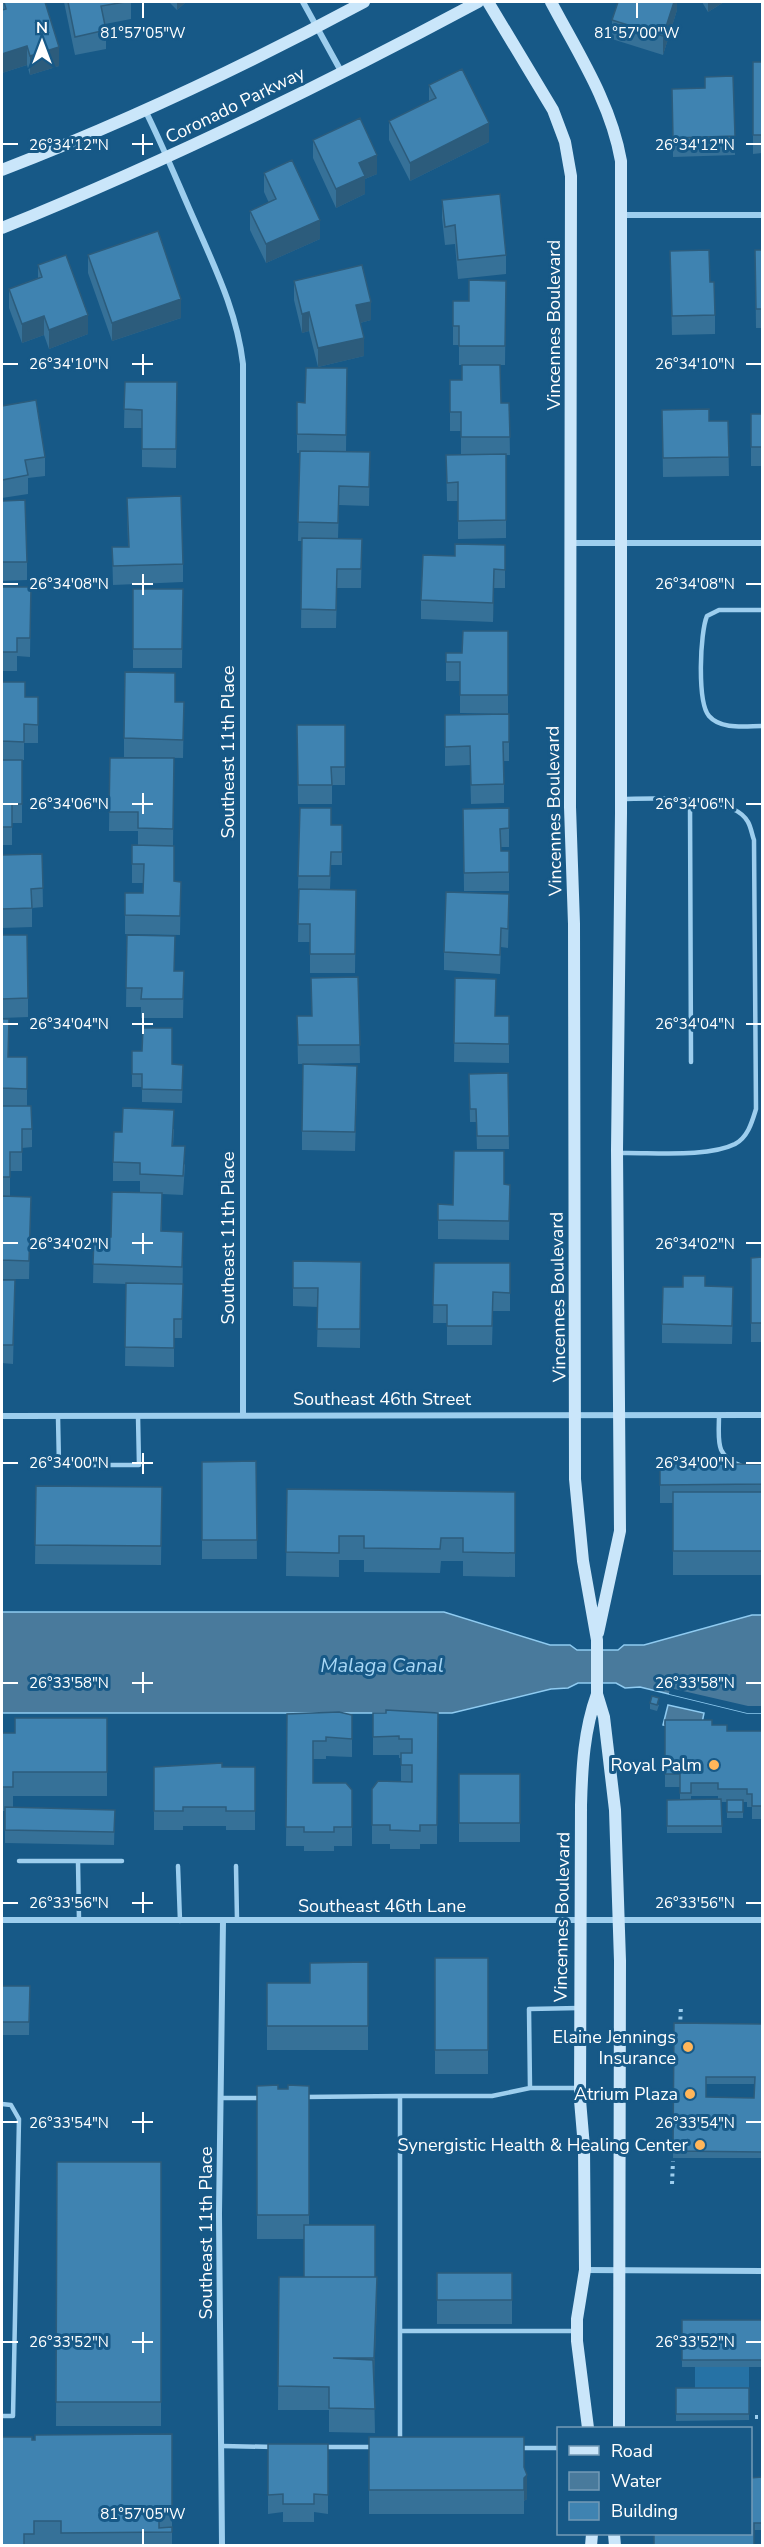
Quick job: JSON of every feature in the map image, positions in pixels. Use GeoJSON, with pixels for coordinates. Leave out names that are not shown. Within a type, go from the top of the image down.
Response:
{"type":"FeatureCollection","features":[{"type":"Feature","properties":{"kind":"street"},"geometry":{"type":"LineString","coordinates":[[303,2],[342,73]]}},
{"type":"Feature","properties":{"kind":"street","name":"Coronado Parkway"},"geometry":{"type":"LineString","coordinates":[[2,170],[145,110],[364,2]]}},
{"type":"Feature","properties":{"kind":"street","name":"Coronado Parkway"},"geometry":{"type":"LineString","coordinates":[[2,228],[169,158],[342,73],[478,2]]}},
{"type":"Feature","properties":{"kind":"street","name":"Vincennes Boulevard"},"geometry":{"type":"LineString","coordinates":[[488,2],[553,110],[565,142],[571,176],[570,807],[574,924],[577,1413],[575,1479],[583,1561],[597,1640],[597,1694],[604,1717],[612,1781],[619,1920],[619,2427]]}},
{"type":"Feature","properties":{"kind":"street","name":"Vincennes Boulevard"},"geometry":{"type":"LineString","coordinates":[[551,2],[607,106],[616,133],[621,161],[621,799],[617,1153],[620,1531],[597,1640]]}},
{"type":"Feature","properties":{"kind":"street","name":"Southeast 11th Place"},"geometry":{"type":"LineString","coordinates":[[145,110],[169,158],[232,308],[243,364],[243,1414]]}},
{"type":"Feature","properties":{"kind":"street"},"geometry":{"type":"LineString","coordinates":[[622,215],[762,215]]}},
{"type":"Feature","properties":{"kind":"street"},"geometry":{"type":"LineString","coordinates":[[571,543],[762,543]]}},
{"type":"Feature","properties":{"kind":"street","name":"Southeast 46th Street"},"geometry":{"type":"LineString","coordinates":[[2,1416],[243,1414],[371,1416],[577,1413],[762,1415]]}},
{"type":"Feature","properties":{"kind":"street","name":"Vincennes Boulevard"},"geometry":{"type":"LineString","coordinates":[[588,2427],[578,2366],[577,2331],[585,2270],[584,2146],[580,2088],[580,1920],[582,1766],[588,1718],[597,1694]]}},
{"type":"Feature","properties":{"kind":"street","name":"Southeast 46th Lane"},"geometry":{"type":"LineString","coordinates":[[2,1920],[762,1920]]}},
{"type":"Feature","properties":{"kind":"street","name":"Southeast 11th Place"},"geometry":{"type":"LineString","coordinates":[[222,2546],[223,1921]]}},
{"type":"Feature","properties":{"kind":"street"},"geometry":{"type":"LineString","coordinates":[[585,2270],[762,2271]]}},
{"type":"Feature","properties":{"kind":"lane"},"geometry":{"type":"LineString","coordinates":[[762,610],[719,610],[707,616],[702,628],[703,702],[709,716],[722,724],[762,726]]}},
{"type":"Feature","properties":{"kind":"lane"},"geometry":{"type":"LineString","coordinates":[[617,1153],[710,1150],[736,1143],[749,1130],[756,1109],[754,840],[748,820],[730,807],[690,800],[621,799]]}},
{"type":"Feature","properties":{"kind":"lane"},"geometry":{"type":"LineString","coordinates":[[690,800],[691,1062]]}},
{"type":"Feature","properties":{"kind":"lane"},"geometry":{"type":"LineString","coordinates":[[719,1415],[720,1447],[723,1456],[742,1466],[752,1466]]}},
{"type":"Feature","properties":{"kind":"lane"},"geometry":{"type":"LineString","coordinates":[[58,1417],[59,1465],[139,1465],[138,1416]]}},
{"type":"Feature","properties":{"kind":"lane"},"geometry":{"type":"LineString","coordinates":[[19,1861],[122,1861]]}},
{"type":"Feature","properties":{"kind":"lane"},"geometry":{"type":"LineString","coordinates":[[78,1861],[79,1920]]}},
{"type":"Feature","properties":{"kind":"lane"},"geometry":{"type":"LineString","coordinates":[[178,1866],[180,1921]]}},
{"type":"Feature","properties":{"kind":"lane"},"geometry":{"type":"LineString","coordinates":[[236,1866],[237,1921]]}},
{"type":"Feature","properties":{"kind":"lane"},"geometry":{"type":"LineString","coordinates":[[530,2088],[529,2009],[579,2008]]}},
{"type":"Feature","properties":{"kind":"lane"},"geometry":{"type":"LineString","coordinates":[[293,2097],[492,2096],[530,2088],[580,2088]]}},
{"type":"Feature","properties":{"kind":"lane"},"geometry":{"type":"LineString","coordinates":[[400,2096],[400,2447]]}},
{"type":"Feature","properties":{"kind":"lane"},"geometry":{"type":"LineString","coordinates":[[222,2098],[269,2098]]}},
{"type":"Feature","properties":{"kind":"lane"},"geometry":{"type":"LineString","coordinates":[[2,2104],[11,2105],[19,2119],[14,2416],[2,2416]]}},
{"type":"Feature","properties":{"kind":"lane"},"geometry":{"type":"LineString","coordinates":[[400,2331],[577,2331]]}},
{"type":"Feature","properties":{"kind":"lane"},"geometry":{"type":"LineString","coordinates":[[222,2446],[281,2447]]}},
{"type":"Feature","properties":{"kind":"lane"},"geometry":{"type":"LineString","coordinates":[[317,2447],[377,2447]]}},
{"type":"Feature","properties":{"kind":"lane"},"geometry":{"type":"LineString","coordinates":[[512,2448],[557,2448]]}},
{"type":"Feature","properties":{"kind":"path"},"geometry":{"type":"LineString","coordinates":[[680,2028],[681,2005]]}},
{"type":"Feature","properties":{"kind":"path"},"geometry":{"type":"LineString","coordinates":[[672,2184],[673,2161]]}},
{"type":"Feature","properties":{"kind":"path"},"geometry":{"type":"LineString","coordinates":[[755,2417],[762,2417]]}},
{"type":"Feature","properties":{"kind":"shaded area"},"geometry":{"type":"Polygon","coordinates":[[[695,2367],[749,2367],[749,2394],[695,2394],[695,2367]]]}},
{"type":"Feature","properties":{"kind":"water","name":"Malaga Canal"},"geometry":{"type":"Polygon","coordinates":[[[2,1612],[444,1612],[550,1645],[570,1645],[577,1650],[618,1650],[624,1645],[644,1645],[752,1615],[762,1615],[762,1713],[747,1713],[640,1687],[625,1688],[616,1683],[578,1683],[568,1688],[551,1689],[452,1713],[2,1713],[2,1612]]]}},
{"type":"Feature","properties":{"kind":"water"},"geometry":{"type":"Polygon","coordinates":[[[668,1705],[704,1713],[701,1728],[685,1730],[663,1725],[668,1705]]]}},
{"type":"Feature","properties":{"kind":"pier"},"geometry":{"type":"Polygon","coordinates":[[[670,1688],[748,1706],[762,1706],[762,1713],[747,1713],[669,1694],[670,1688]]]}},
{"type":"Feature","properties":{"kind":"building"},"geometry":{"type":"Polygon","coordinates":[[[4,2],[45,2],[59,47],[30,56],[27,46],[2,54],[2,10],[6,9],[4,2]]]}},
{"type":"Feature","properties":{"kind":"building"},"geometry":{"type":"Polygon","coordinates":[[[68,2],[125,2],[101,6],[106,30],[75,37],[68,2]]]}},
{"type":"Feature","properties":{"kind":"building"},"geometry":{"type":"Polygon","coordinates":[[[618,2],[674,2],[663,36],[612,20],[618,2]]]}},
{"type":"Feature","properties":{"kind":"building"},"geometry":{"type":"Polygon","coordinates":[[[753,62],[762,62],[762,135],[753,135],[753,62]]]}},
{"type":"Feature","properties":{"kind":"building"},"geometry":{"type":"Polygon","coordinates":[[[462,69],[489,123],[410,163],[389,121],[436,98],[429,85],[462,69]]]}},
{"type":"Feature","properties":{"kind":"building"},"geometry":{"type":"Polygon","coordinates":[[[733,76],[735,136],[673,138],[672,89],[705,88],[705,77],[733,76]]]}},
{"type":"Feature","properties":{"kind":"building"},"geometry":{"type":"Polygon","coordinates":[[[360,118],[377,155],[359,163],[365,176],[336,189],[313,140],[360,118]]]}},
{"type":"Feature","properties":{"kind":"building"},"geometry":{"type":"Polygon","coordinates":[[[292,160],[320,220],[266,244],[250,211],[276,199],[264,173],[292,160]]]}},
{"type":"Feature","properties":{"kind":"building"},"geometry":{"type":"Polygon","coordinates":[[[500,194],[506,255],[458,260],[455,225],[445,227],[442,200],[500,194]]]}},
{"type":"Feature","properties":{"kind":"building"},"geometry":{"type":"Polygon","coordinates":[[[158,231],[181,299],[112,323],[88,255],[158,231]]]}},
{"type":"Feature","properties":{"kind":"building"},"geometry":{"type":"Polygon","coordinates":[[[709,250],[710,282],[714,282],[715,315],[672,316],[670,251],[709,250]]]}},
{"type":"Feature","properties":{"kind":"building"},"geometry":{"type":"Polygon","coordinates":[[[755,250],[762,250],[762,309],[756,309],[755,250]]]}},
{"type":"Feature","properties":{"kind":"building"},"geometry":{"type":"Polygon","coordinates":[[[66,255],[88,315],[49,330],[44,316],[22,324],[9,289],[42,277],[38,265],[66,255]]]}},
{"type":"Feature","properties":{"kind":"building"},"geometry":{"type":"Polygon","coordinates":[[[362,265],[371,302],[356,305],[364,338],[318,348],[309,312],[302,314],[294,281],[362,265]]]}},
{"type":"Feature","properties":{"kind":"building"},"geometry":{"type":"Polygon","coordinates":[[[469,280],[506,281],[505,346],[459,346],[459,326],[453,326],[453,301],[469,301],[469,280]]]}},
{"type":"Feature","properties":{"kind":"building"},"geometry":{"type":"Polygon","coordinates":[[[462,365],[500,365],[501,403],[509,403],[510,437],[461,437],[461,412],[450,412],[450,380],[462,380],[462,365]]]}},
{"type":"Feature","properties":{"kind":"building"},"geometry":{"type":"Polygon","coordinates":[[[306,368],[347,368],[346,435],[297,434],[297,402],[305,403],[306,368]]]}},
{"type":"Feature","properties":{"kind":"building"},"geometry":{"type":"Polygon","coordinates":[[[125,382],[177,382],[176,449],[142,449],[142,410],[124,409],[125,382]]]}},
{"type":"Feature","properties":{"kind":"building"},"geometry":{"type":"Polygon","coordinates":[[[36,400],[45,457],[25,460],[28,475],[2,480],[2,406],[36,400]]]}},
{"type":"Feature","properties":{"kind":"building"},"geometry":{"type":"Polygon","coordinates":[[[709,409],[709,421],[728,421],[729,457],[663,458],[662,410],[709,409]]]}},
{"type":"Feature","properties":{"kind":"building"},"geometry":{"type":"Polygon","coordinates":[[[751,414],[762,414],[762,447],[751,447],[751,414]]]}},
{"type":"Feature","properties":{"kind":"building"},"geometry":{"type":"Polygon","coordinates":[[[300,451],[370,452],[369,487],[339,486],[338,523],[298,522],[300,451]]]}},
{"type":"Feature","properties":{"kind":"building"},"geometry":{"type":"Polygon","coordinates":[[[506,454],[506,520],[458,521],[458,482],[447,483],[446,455],[506,454]]]}},
{"type":"Feature","properties":{"kind":"building"},"geometry":{"type":"Polygon","coordinates":[[[181,496],[183,564],[113,566],[112,547],[129,547],[127,498],[181,496]]]}},
{"type":"Feature","properties":{"kind":"building"},"geometry":{"type":"Polygon","coordinates":[[[25,500],[27,562],[2,562],[2,501],[25,500]]]}},
{"type":"Feature","properties":{"kind":"building"},"geometry":{"type":"Polygon","coordinates":[[[302,538],[362,539],[361,569],[337,569],[336,610],[301,609],[302,538]]]}},
{"type":"Feature","properties":{"kind":"building"},"geometry":{"type":"Polygon","coordinates":[[[455,544],[505,545],[505,570],[494,569],[493,603],[421,600],[423,555],[455,556],[455,544]]]}},
{"type":"Feature","properties":{"kind":"building"},"geometry":{"type":"Polygon","coordinates":[[[2,587],[31,587],[30,638],[17,638],[17,652],[2,652],[2,587]]]}},
{"type":"Feature","properties":{"kind":"building"},"geometry":{"type":"Polygon","coordinates":[[[133,589],[183,589],[182,649],[133,649],[133,589]]]}},
{"type":"Feature","properties":{"kind":"building"},"geometry":{"type":"Polygon","coordinates":[[[463,631],[508,631],[508,695],[460,695],[460,662],[446,662],[446,653],[462,653],[463,631]]]}},
{"type":"Feature","properties":{"kind":"building"},"geometry":{"type":"Polygon","coordinates":[[[125,672],[175,673],[175,702],[184,702],[183,740],[124,738],[125,672]]]}},
{"type":"Feature","properties":{"kind":"building"},"geometry":{"type":"Polygon","coordinates":[[[2,682],[25,682],[25,697],[38,697],[38,725],[24,724],[24,742],[2,741],[2,682]]]}},
{"type":"Feature","properties":{"kind":"building"},"geometry":{"type":"Polygon","coordinates":[[[509,714],[509,742],[503,742],[504,784],[471,785],[470,746],[445,747],[445,715],[509,714]]]}},
{"type":"Feature","properties":{"kind":"building"},"geometry":{"type":"Polygon","coordinates":[[[297,725],[345,725],[345,767],[331,767],[332,785],[298,785],[297,725]]]}},
{"type":"Feature","properties":{"kind":"building"},"geometry":{"type":"Polygon","coordinates":[[[110,758],[174,758],[173,829],[138,828],[138,812],[109,812],[110,758]]]}},
{"type":"Feature","properties":{"kind":"building"},"geometry":{"type":"Polygon","coordinates":[[[2,760],[22,760],[22,804],[12,804],[12,827],[2,827],[2,760]]]}},
{"type":"Feature","properties":{"kind":"building"},"geometry":{"type":"Polygon","coordinates":[[[300,808],[331,808],[331,825],[342,825],[342,852],[331,852],[330,876],[298,876],[300,808]]]}},
{"type":"Feature","properties":{"kind":"building"},"geometry":{"type":"Polygon","coordinates":[[[509,808],[509,828],[500,829],[501,851],[509,851],[509,872],[464,873],[463,809],[509,808]]]}},
{"type":"Feature","properties":{"kind":"building"},"geometry":{"type":"Polygon","coordinates":[[[132,845],[174,846],[174,881],[181,882],[180,916],[125,915],[125,893],[143,893],[144,864],[132,864],[132,845]]]}},
{"type":"Feature","properties":{"kind":"building"},"geometry":{"type":"Polygon","coordinates":[[[42,854],[43,888],[31,889],[32,908],[2,909],[2,855],[42,854]]]}},
{"type":"Feature","properties":{"kind":"building"},"geometry":{"type":"Polygon","coordinates":[[[299,889],[356,890],[355,954],[310,954],[310,924],[298,924],[299,889]]]}},
{"type":"Feature","properties":{"kind":"building"},"geometry":{"type":"Polygon","coordinates":[[[446,892],[509,894],[508,929],[501,928],[500,955],[444,952],[446,892]]]}},
{"type":"Feature","properties":{"kind":"building"},"geometry":{"type":"Polygon","coordinates":[[[2,935],[27,935],[28,998],[2,999],[2,935]]]}},
{"type":"Feature","properties":{"kind":"building"},"geometry":{"type":"Polygon","coordinates":[[[127,935],[175,936],[174,971],[184,971],[183,999],[141,999],[142,988],[126,988],[127,935]]]}},
{"type":"Feature","properties":{"kind":"building"},"geometry":{"type":"Polygon","coordinates":[[[358,977],[360,1045],[298,1045],[297,1016],[312,1016],[311,978],[358,977]]]}},
{"type":"Feature","properties":{"kind":"building"},"geometry":{"type":"Polygon","coordinates":[[[455,978],[496,979],[495,1016],[509,1016],[509,1044],[454,1043],[455,978]]]}},
{"type":"Feature","properties":{"kind":"building"},"geometry":{"type":"Polygon","coordinates":[[[2,1019],[9,1019],[8,1057],[27,1057],[27,1089],[2,1088],[2,1019]]]}},
{"type":"Feature","properties":{"kind":"building"},"geometry":{"type":"Polygon","coordinates":[[[143,1028],[172,1028],[172,1064],[183,1065],[182,1090],[142,1089],[142,1074],[132,1074],[132,1051],[142,1051],[143,1028]]]}},
{"type":"Feature","properties":{"kind":"building"},"geometry":{"type":"Polygon","coordinates":[[[303,1064],[357,1066],[355,1132],[302,1131],[303,1064]]]}},
{"type":"Feature","properties":{"kind":"building"},"geometry":{"type":"Polygon","coordinates":[[[508,1073],[509,1136],[477,1136],[476,1109],[470,1109],[469,1074],[508,1073]]]}},
{"type":"Feature","properties":{"kind":"building"},"geometry":{"type":"Polygon","coordinates":[[[2,1106],[31,1106],[32,1129],[22,1129],[22,1152],[10,1152],[10,1177],[2,1177],[2,1106]]]}},
{"type":"Feature","properties":{"kind":"building"},"geometry":{"type":"Polygon","coordinates":[[[123,1108],[174,1110],[172,1146],[185,1146],[183,1176],[140,1174],[140,1163],[113,1162],[114,1132],[122,1132],[123,1108]]]}},
{"type":"Feature","properties":{"kind":"building"},"geometry":{"type":"Polygon","coordinates":[[[454,1151],[504,1151],[504,1184],[510,1185],[509,1221],[438,1220],[438,1204],[453,1205],[454,1151]]]}},
{"type":"Feature","properties":{"kind":"building"},"geometry":{"type":"Polygon","coordinates":[[[112,1192],[162,1193],[161,1231],[183,1232],[182,1267],[93,1264],[94,1237],[111,1237],[112,1192]]]}},
{"type":"Feature","properties":{"kind":"building"},"geometry":{"type":"Polygon","coordinates":[[[2,1196],[31,1197],[29,1261],[2,1260],[2,1196]]]}},
{"type":"Feature","properties":{"kind":"building"},"geometry":{"type":"Polygon","coordinates":[[[762,1257],[762,1323],[751,1323],[751,1258],[762,1257]]]}},
{"type":"Feature","properties":{"kind":"building"},"geometry":{"type":"Polygon","coordinates":[[[293,1261],[361,1262],[360,1329],[317,1329],[318,1288],[293,1288],[293,1261]]]}},
{"type":"Feature","properties":{"kind":"building"},"geometry":{"type":"Polygon","coordinates":[[[434,1263],[510,1263],[510,1293],[493,1292],[492,1326],[447,1326],[447,1305],[433,1305],[434,1263]]]}},
{"type":"Feature","properties":{"kind":"building"},"geometry":{"type":"Polygon","coordinates":[[[683,1276],[705,1276],[705,1286],[733,1287],[732,1326],[662,1324],[663,1287],[683,1287],[683,1276]]]}},
{"type":"Feature","properties":{"kind":"building"},"geometry":{"type":"Polygon","coordinates":[[[2,1280],[15,1280],[13,1345],[2,1345],[2,1280]]]}},
{"type":"Feature","properties":{"kind":"building"},"geometry":{"type":"Polygon","coordinates":[[[126,1283],[183,1284],[182,1319],[174,1319],[174,1348],[125,1347],[126,1283]]]}},
{"type":"Feature","properties":{"kind":"building"},"geometry":{"type":"Polygon","coordinates":[[[256,1461],[257,1540],[202,1540],[202,1462],[256,1461]]]}},
{"type":"Feature","properties":{"kind":"building"},"geometry":{"type":"Polygon","coordinates":[[[660,1464],[762,1464],[762,1484],[660,1485],[660,1464]]]}},
{"type":"Feature","properties":{"kind":"building"},"geometry":{"type":"Polygon","coordinates":[[[36,1486],[162,1487],[161,1546],[35,1545],[36,1486]]]}},
{"type":"Feature","properties":{"kind":"building"},"geometry":{"type":"Polygon","coordinates":[[[287,1489],[515,1492],[515,1553],[463,1552],[463,1538],[441,1538],[440,1549],[364,1548],[364,1536],[339,1536],[339,1553],[286,1552],[287,1489]]]}},
{"type":"Feature","properties":{"kind":"building"},"geometry":{"type":"Polygon","coordinates":[[[673,1492],[762,1492],[762,1551],[673,1551],[673,1492]]]}},
{"type":"Feature","properties":{"kind":"building"},"geometry":{"type":"Polygon","coordinates":[[[652,1696],[659,1698],[657,1705],[650,1703],[652,1696]]]}},
{"type":"Feature","properties":{"kind":"building"},"geometry":{"type":"Polygon","coordinates":[[[386,1710],[438,1713],[437,1825],[420,1825],[420,1831],[390,1830],[390,1825],[372,1825],[372,1789],[378,1781],[412,1782],[412,1765],[401,1765],[401,1753],[412,1753],[412,1739],[399,1739],[399,1736],[373,1737],[373,1713],[386,1713],[386,1710]]]}},
{"type":"Feature","properties":{"kind":"building"},"geometry":{"type":"Polygon","coordinates":[[[339,1712],[352,1715],[352,1739],[326,1737],[326,1741],[313,1741],[313,1783],[346,1783],[352,1790],[352,1827],[334,1827],[334,1832],[304,1832],[304,1827],[286,1827],[287,1714],[339,1712]]]}},
{"type":"Feature","properties":{"kind":"building"},"geometry":{"type":"Polygon","coordinates":[[[15,1718],[107,1718],[107,1772],[13,1772],[13,1787],[2,1787],[2,1733],[15,1733],[15,1718]]]}},
{"type":"Feature","properties":{"kind":"building","name":"Royal Palm"},"geometry":{"type":"Polygon","coordinates":[[[665,1720],[712,1720],[712,1725],[727,1725],[727,1731],[762,1731],[762,1806],[752,1806],[752,1794],[747,1794],[747,1789],[718,1789],[718,1783],[691,1783],[691,1793],[680,1793],[680,1774],[665,1774],[665,1720]]]}},
{"type":"Feature","properties":{"kind":"building"},"geometry":{"type":"Polygon","coordinates":[[[222,1763],[222,1767],[255,1767],[255,1811],[226,1811],[226,1807],[183,1807],[183,1811],[154,1811],[154,1767],[222,1763]]]}},
{"type":"Feature","properties":{"kind":"building"},"geometry":{"type":"Polygon","coordinates":[[[459,1774],[520,1774],[520,1823],[459,1823],[459,1774]]]}},
{"type":"Feature","properties":{"kind":"building"},"geometry":{"type":"Polygon","coordinates":[[[721,1799],[722,1826],[667,1826],[667,1800],[721,1799]]]}},
{"type":"Feature","properties":{"kind":"building"},"geometry":{"type":"Polygon","coordinates":[[[727,1800],[743,1800],[743,1812],[727,1812],[727,1800]]]}},
{"type":"Feature","properties":{"kind":"building"},"geometry":{"type":"Polygon","coordinates":[[[5,1807],[115,1810],[114,1832],[5,1830],[5,1807]]]}},
{"type":"Feature","properties":{"kind":"building"},"geometry":{"type":"Polygon","coordinates":[[[435,1958],[488,1958],[488,2050],[435,2050],[435,1958]]]}},
{"type":"Feature","properties":{"kind":"building"},"geometry":{"type":"Polygon","coordinates":[[[368,1962],[368,2026],[267,2026],[267,1983],[310,1983],[310,1963],[368,1962]]]}},
{"type":"Feature","properties":{"kind":"building"},"geometry":{"type":"Polygon","coordinates":[[[2,1986],[30,1986],[29,2022],[2,2022],[2,1986]]]}},
{"type":"Feature","properties":{"kind":"building","name":"Atrium Plaza"},"geometry":{"type":"Polygon","coordinates":[[[674,2023],[762,2024],[762,2152],[673,2151],[674,2023]],[[706,2077],[706,2097],[754,2098],[755,2077],[706,2077]]]}},
{"type":"Feature","properties":{"kind":"building"},"geometry":{"type":"Polygon","coordinates":[[[278,2085],[278,2089],[288,2089],[288,2085],[309,2086],[309,2215],[257,2215],[257,2086],[278,2085]]]}},
{"type":"Feature","properties":{"kind":"building"},"geometry":{"type":"Polygon","coordinates":[[[57,2162],[161,2162],[161,2402],[56,2402],[57,2162]]]}},
{"type":"Feature","properties":{"kind":"building"},"geometry":{"type":"Polygon","coordinates":[[[304,2225],[375,2225],[375,2277],[304,2277],[304,2225]]]}},
{"type":"Feature","properties":{"kind":"building"},"geometry":{"type":"Polygon","coordinates":[[[437,2273],[512,2273],[512,2300],[437,2300],[437,2273]]]}},
{"type":"Feature","properties":{"kind":"building"},"geometry":{"type":"Polygon","coordinates":[[[279,2277],[377,2277],[374,2358],[333,2358],[373,2360],[375,2409],[329,2408],[329,2387],[278,2386],[279,2277]]]}},
{"type":"Feature","properties":{"kind":"building"},"geometry":{"type":"Polygon","coordinates":[[[682,2320],[762,2320],[762,2360],[682,2360],[682,2320]]]}},
{"type":"Feature","properties":{"kind":"building"},"geometry":{"type":"Polygon","coordinates":[[[676,2388],[749,2388],[749,2414],[676,2414],[676,2388]]]}},
{"type":"Feature","properties":{"kind":"building"},"geometry":{"type":"Polygon","coordinates":[[[172,2434],[172,2506],[159,2506],[159,2528],[172,2527],[172,2532],[61,2533],[61,2521],[34,2521],[34,2534],[24,2534],[24,2546],[2,2546],[2,2437],[32,2437],[32,2440],[35,2440],[35,2435],[172,2434]]]}},
{"type":"Feature","properties":{"kind":"building"},"geometry":{"type":"Polygon","coordinates":[[[369,2437],[524,2437],[524,2467],[527,2475],[524,2478],[524,2490],[369,2490],[369,2437]]]}},
{"type":"Feature","properties":{"kind":"building"},"geometry":{"type":"Polygon","coordinates":[[[268,2444],[328,2444],[328,2495],[314,2494],[314,2504],[283,2504],[283,2494],[268,2495],[268,2444]]]}},
{"type":"Feature","properties":{"kind":"building"},"geometry":{"type":"Polygon","coordinates":[[[762,2477],[762,2523],[754,2523],[754,2546],[654,2546],[654,2535],[752,2535],[752,2478],[762,2477]]]}},
{"type":"Feature","properties":{"kind":"place","name":"Royal Palm"},"geometry":{"type":"Point","coordinates":[714,1765]}},
{"type":"Feature","properties":{"kind":"place","name":"Elaine Jennings Insurance"},"geometry":{"type":"Point","coordinates":[688,2047]}},
{"type":"Feature","properties":{"kind":"place","name":"Atrium Plaza"},"geometry":{"type":"Point","coordinates":[690,2094]}},
{"type":"Feature","properties":{"kind":"place","name":"Synergistic Health & Healing Center"},"geometry":{"type":"Point","coordinates":[700,2145]}}]}
